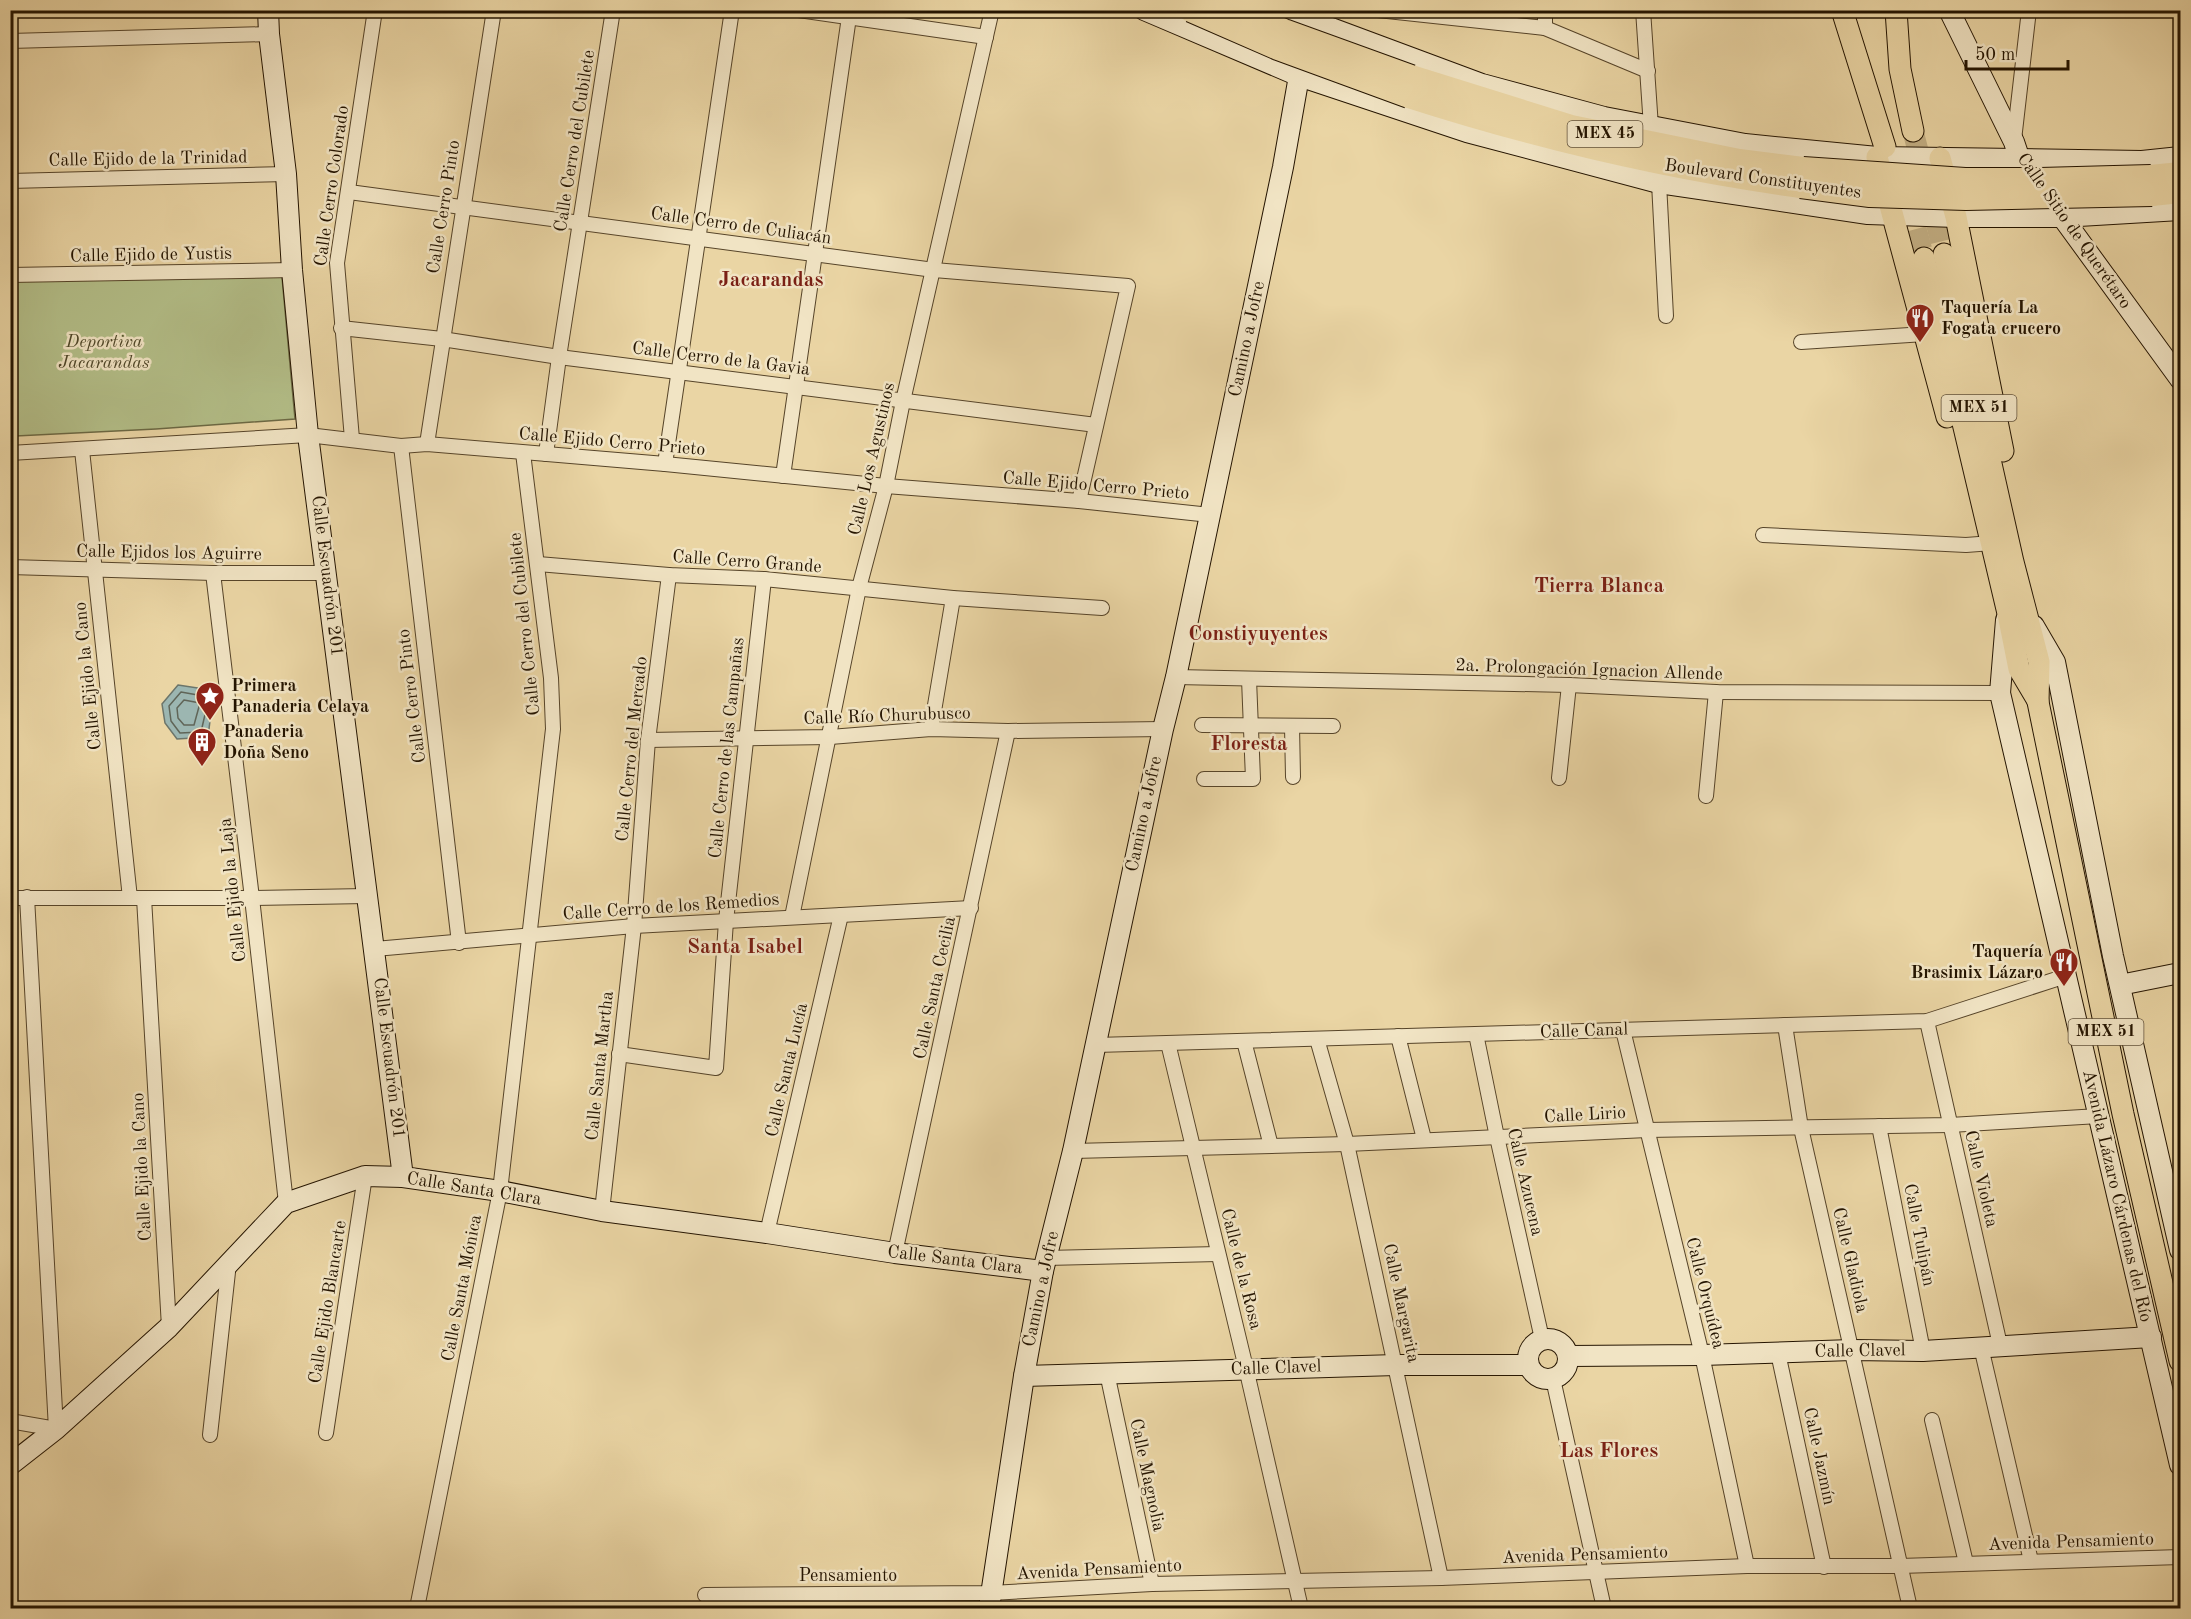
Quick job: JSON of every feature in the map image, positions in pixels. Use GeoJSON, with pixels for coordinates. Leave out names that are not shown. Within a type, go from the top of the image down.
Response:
{"type":"FeatureCollection","features":[{"type":"Feature","properties":{"kind":"highway","name":"Boulevard Constituyentes"},"geometry":{"type":"LineString","coordinates":[[1191,10],[1343,73],[1472,116],[1584,147],[1734,177],[1870,195],[2045,198],[2181,191]]}},
{"type":"Feature","properties":{"kind":"highway","name":"Boulevard Constituyentes"},"geometry":{"type":"LineString","coordinates":[[1236,10],[1284,31],[1370,63],[1570,127],[1739,161],[1849,173],[1965,180],[2151,177],[2181,174]]}},
{"type":"Feature","properties":{"kind":"main road"},"geometry":{"type":"LineString","coordinates":[[1842,10],[1881,152],[1891,215],[1962,474],[1983,508]]}},
{"type":"Feature","properties":{"kind":"main road"},"geometry":{"type":"LineString","coordinates":[[1896,10],[1900,69],[1913,131]]}},
{"type":"Feature","properties":{"kind":"main road"},"geometry":{"type":"LineString","coordinates":[[1940,158],[1956,217],[2014,507],[2013,562]]}},
{"type":"Feature","properties":{"kind":"main road","name":"Avenida Lázaro Cárdenas del Río"},"geometry":{"type":"LineString","coordinates":[[2038,702],[2019,669],[1983,508],[1934,256],[2039,662],[2038,702],[2123,1114],[2181,1361]]}},
{"type":"Feature","properties":{"kind":"street","name":"Calle Escuadrón 201"},"geometry":{"type":"LineString","coordinates":[[268,10],[286,174],[292,270],[308,435],[328,573],[366,896],[375,949],[404,1177]]}},
{"type":"Feature","properties":{"kind":"street","name":"Calle Cerro Colorado"},"geometry":{"type":"LineString","coordinates":[[352,439],[337,263],[375,10]]}},
{"type":"Feature","properties":{"kind":"street","name":"Calle Cerro Pinto"},"geometry":{"type":"LineString","coordinates":[[427,444],[494,10]]}},
{"type":"Feature","properties":{"kind":"street","name":"Calle Cerro del Cubilete"},"geometry":{"type":"LineString","coordinates":[[546,454],[613,10]]}},
{"type":"Feature","properties":{"kind":"street"},"geometry":{"type":"LineString","coordinates":[[665,464],[732,10]]}},
{"type":"Feature","properties":{"kind":"street"},"geometry":{"type":"LineString","coordinates":[[799,10],[986,36]]}},
{"type":"Feature","properties":{"kind":"street","name":"Calle Los Agustinos"},"geometry":{"type":"LineString","coordinates":[[792,917],[859,588],[886,486],[903,401],[992,10]]}},
{"type":"Feature","properties":{"kind":"street"},"geometry":{"type":"LineString","coordinates":[[1144,10],[1299,76],[1467,132],[1659,183],[1868,214],[2062,217],[2181,210]]}},
{"type":"Feature","properties":{"kind":"street"},"geometry":{"type":"LineString","coordinates":[[1200,35],[1212,27],[1222,16],[1224,10]]}},
{"type":"Feature","properties":{"kind":"street"},"geometry":{"type":"LineString","coordinates":[[1283,10],[1313,16],[1482,84],[1604,117],[1745,144],[1940,158],[2017,151],[2142,161],[2181,157]]}},
{"type":"Feature","properties":{"kind":"street"},"geometry":{"type":"LineString","coordinates":[[1378,10],[1438,13],[1545,28],[1648,70]]}},
{"type":"Feature","properties":{"kind":"street"},"geometry":{"type":"LineString","coordinates":[[1545,10],[1545,28]]}},
{"type":"Feature","properties":{"kind":"street"},"geometry":{"type":"LineString","coordinates":[[1643,10],[1651,127]]}},
{"type":"Feature","properties":{"kind":"street"},"geometry":{"type":"LineString","coordinates":[[1831,10],[1881,152]]}},
{"type":"Feature","properties":{"kind":"street","name":"Calle Sitio de Querétaro"},"geometry":{"type":"LineString","coordinates":[[1949,10],[2017,151],[2062,217],[2181,379]]}},
{"type":"Feature","properties":{"kind":"street"},"geometry":{"type":"LineString","coordinates":[[2017,151],[2029,10]]}},
{"type":"Feature","properties":{"kind":"street","name":"Camino a Jofre"},"geometry":{"type":"LineString","coordinates":[[990,1601],[1024,1376],[1045,1265],[1073,1151],[1162,729],[1176,677],[1313,16]]}},
{"type":"Feature","properties":{"kind":"street"},"geometry":{"type":"LineString","coordinates":[[783,476],[849,18]]}},
{"type":"Feature","properties":{"kind":"street"},"geometry":{"type":"LineString","coordinates":[[10,41],[269,34]]}},
{"type":"Feature","properties":{"kind":"street","name":"Calle Ejido de la Trinidad"},"geometry":{"type":"LineString","coordinates":[[10,181],[286,174]]}},
{"type":"Feature","properties":{"kind":"street"},"geometry":{"type":"LineString","coordinates":[[1659,183],[1666,316]]}},
{"type":"Feature","properties":{"kind":"street","name":"Calle Cerro de Culiacán"},"geometry":{"type":"LineString","coordinates":[[349,192],[934,270],[1128,286],[1096,425]]}},
{"type":"Feature","properties":{"kind":"street","name":"Calle Ejido de Yustis"},"geometry":{"type":"LineString","coordinates":[[10,275],[292,270]]}},
{"type":"Feature","properties":{"kind":"street","name":"Calle Cerro de la Gavia"},"geometry":{"type":"LineString","coordinates":[[341,328],[442,339],[559,357],[1096,425]]}},
{"type":"Feature","properties":{"kind":"street"},"geometry":{"type":"LineString","coordinates":[[1801,342],[1925,334]]}},
{"type":"Feature","properties":{"kind":"street"},"geometry":{"type":"LineString","coordinates":[[1079,501],[1096,425]]}},
{"type":"Feature","properties":{"kind":"street","name":"Calle Ejido Cerro Prieto"},"geometry":{"type":"LineString","coordinates":[[10,453],[308,435],[401,446],[427,444],[665,464],[1210,515]]}},
{"type":"Feature","properties":{"kind":"street","name":"Calle Cerro Pinto"},"geometry":{"type":"LineString","coordinates":[[401,446],[459,943]]}},
{"type":"Feature","properties":{"kind":"street","name":"Calle Ejido la Cano"},"geometry":{"type":"LineString","coordinates":[[82,450],[94,569],[137,898],[170,1326]]}},
{"type":"Feature","properties":{"kind":"street","name":"Calle Cerro del Cubilete"},"geometry":{"type":"LineString","coordinates":[[523,453],[551,678],[553,729],[529,936]]}},
{"type":"Feature","properties":{"kind":"street"},"geometry":{"type":"LineString","coordinates":[[1763,536],[1966,545],[1992,543]]}},
{"type":"Feature","properties":{"kind":"street","name":"Calle Cerro Grande"},"geometry":{"type":"LineString","coordinates":[[538,564],[669,575],[764,579],[953,598],[1102,608]]}},
{"type":"Feature","properties":{"kind":"street","name":"Calle Ejidos los Aguirre"},"geometry":{"type":"LineString","coordinates":[[10,567],[213,573],[328,573]]}},
{"type":"Feature","properties":{"kind":"street","name":"Calle Ejido la Laja"},"geometry":{"type":"LineString","coordinates":[[213,573],[286,1203]]}},
{"type":"Feature","properties":{"kind":"street","name":"Calle Cerro del Mercado"},"geometry":{"type":"LineString","coordinates":[[634,926],[648,740],[669,575]]}},
{"type":"Feature","properties":{"kind":"street","name":"Calle Cerro de las Campañas"},"geometry":{"type":"LineString","coordinates":[[620,1054],[716,1068],[726,921],[764,579]]}},
{"type":"Feature","properties":{"kind":"street"},"geometry":{"type":"LineString","coordinates":[[931,729],[953,598]]}},
{"type":"Feature","properties":{"kind":"street","name":"Avenida Lázaro Cárdenas del Río"},"geometry":{"type":"LineString","coordinates":[[2007,609],[2000,693],[2181,1465]]}},
{"type":"Feature","properties":{"kind":"street","name":"Avenida Lázaro Cárdenas del Río"},"geometry":{"type":"LineString","coordinates":[[2028,616],[2055,662],[2120,985],[2181,1250]]}},
{"type":"Feature","properties":{"kind":"street","name":"2a. Prolongación Ignacion Allende"},"geometry":{"type":"LineString","coordinates":[[1176,677],[1569,685],[1716,692],[2000,693]]}},
{"type":"Feature","properties":{"kind":"street"},"geometry":{"type":"LineString","coordinates":[[1204,779],[1253,779],[1249,679]]}},
{"type":"Feature","properties":{"kind":"street"},"geometry":{"type":"LineString","coordinates":[[1558,778],[1569,685]]}},
{"type":"Feature","properties":{"kind":"street"},"geometry":{"type":"LineString","coordinates":[[1706,796],[1716,692]]}},
{"type":"Feature","properties":{"kind":"street"},"geometry":{"type":"LineString","coordinates":[[1202,725],[1332,726]]}},
{"type":"Feature","properties":{"kind":"street"},"geometry":{"type":"LineString","coordinates":[[1292,726],[1293,777]]}},
{"type":"Feature","properties":{"kind":"street","name":"Calle Río Churubusco"},"geometry":{"type":"LineString","coordinates":[[648,740],[830,737],[931,729],[1008,731],[1162,729]]}},
{"type":"Feature","properties":{"kind":"street","name":"Calle Santa Cecilia"},"geometry":{"type":"LineString","coordinates":[[896,1253],[1008,731]]}},
{"type":"Feature","properties":{"kind":"street"},"geometry":{"type":"LineString","coordinates":[[11,897],[366,896]]}},
{"type":"Feature","properties":{"kind":"street"},"geometry":{"type":"LineString","coordinates":[[10,1421],[56,1429],[27,897]]}},
{"type":"Feature","properties":{"kind":"street","name":"Calle Cerro de los Remedios"},"geometry":{"type":"LineString","coordinates":[[375,949],[634,926],[971,908]]}},
{"type":"Feature","properties":{"kind":"street","name":"Calle Santa Lucía"},"geometry":{"type":"LineString","coordinates":[[767,1233],[841,915]]}},
{"type":"Feature","properties":{"kind":"street","name":"Calle Santa Martha"},"geometry":{"type":"LineString","coordinates":[[602,1211],[634,926]]}},
{"type":"Feature","properties":{"kind":"street","name":"Calle Santa Mónica"},"geometry":{"type":"LineString","coordinates":[[417,1608],[500,1191],[529,936]]}},
{"type":"Feature","properties":{"kind":"street"},"geometry":{"type":"LineString","coordinates":[[2120,985],[2181,973]]}},
{"type":"Feature","properties":{"kind":"street","name":"Calle Canal"},"geometry":{"type":"LineString","coordinates":[[1096,1045],[1927,1021],[2066,976]]}},
{"type":"Feature","properties":{"kind":"street","name":"Calle Violeta"},"geometry":{"type":"LineString","coordinates":[[1927,1021],[1950,1125],[2031,1561]]}},
{"type":"Feature","properties":{"kind":"street","name":"Calle Gladiola"},"geometry":{"type":"LineString","coordinates":[[1785,1024],[1801,1128],[1910,1608]]}},
{"type":"Feature","properties":{"kind":"street","name":"Calle Orquídea"},"geometry":{"type":"LineString","coordinates":[[1623,1030],[1702,1355],[1747,1566]]}},
{"type":"Feature","properties":{"kind":"street","name":"Calle Azucena"},"geometry":{"type":"LineString","coordinates":[[1476,1034],[1542,1339]]}},
{"type":"Feature","properties":{"kind":"street"},"geometry":{"type":"LineString","coordinates":[[1398,1036],[1424,1139]]}},
{"type":"Feature","properties":{"kind":"street","name":"Calle Margarita"},"geometry":{"type":"LineString","coordinates":[[1317,1039],[1347,1144],[1441,1578]]}},
{"type":"Feature","properties":{"kind":"street"},"geometry":{"type":"LineString","coordinates":[[1244,1041],[1271,1146]]}},
{"type":"Feature","properties":{"kind":"street","name":"Calle de la Rosa"},"geometry":{"type":"LineString","coordinates":[[1168,1043],[1301,1608]]}},
{"type":"Feature","properties":{"kind":"street","name":"Calle Lirio"},"geometry":{"type":"LineString","coordinates":[[1073,1151],[1193,1146],[1347,1144],[1647,1130],[1950,1125],[2099,1116]]}},
{"type":"Feature","properties":{"kind":"street","name":"Calle Tulipán"},"geometry":{"type":"LineString","coordinates":[[1879,1126],[1923,1351]]}},
{"type":"Feature","properties":{"kind":"street","name":"Calle Santa Clara"},"geometry":{"type":"LineString","coordinates":[[10,1465],[56,1429],[170,1326],[286,1203],[365,1176],[404,1177],[500,1191],[602,1211],[896,1253],[1045,1265]]}},
{"type":"Feature","properties":{"kind":"street","name":"Calle Ejido Blancarte"},"geometry":{"type":"LineString","coordinates":[[326,1433],[365,1176]]}},
{"type":"Feature","properties":{"kind":"street"},"geometry":{"type":"LineString","coordinates":[[1045,1265],[1218,1254]]}},
{"type":"Feature","properties":{"kind":"street"},"geometry":{"type":"LineString","coordinates":[[210,1435],[230,1263]]}},
{"type":"Feature","properties":{"kind":"street","name":"Calle Clavel"},"geometry":{"type":"LineString","coordinates":[[1569,1356],[1702,1355],[1852,1350],[1923,1351],[2151,1337]]}},
{"type":"Feature","properties":{"kind":"street"},"geometry":{"type":"LineString","coordinates":[[1542,1339],[1554,1339],[1564,1345],[1569,1356],[1568,1366],[1562,1374],[1552,1379],[1542,1379],[1534,1374],[1528,1365],[1528,1354],[1533,1344],[1542,1339]]}},
{"type":"Feature","properties":{"kind":"street","name":"Calle Jazmín"},"geometry":{"type":"LineString","coordinates":[[1778,1353],[1824,1567]]}},
{"type":"Feature","properties":{"kind":"street","name":"Calle Clavel"},"geometry":{"type":"LineString","coordinates":[[1024,1376],[1246,1368],[1528,1365]]}},
{"type":"Feature","properties":{"kind":"street","name":"Calle Magnolia"},"geometry":{"type":"LineString","coordinates":[[1107,1373],[1152,1584]]}},
{"type":"Feature","properties":{"kind":"street"},"geometry":{"type":"LineString","coordinates":[[1552,1379],[1604,1608]]}},
{"type":"Feature","properties":{"kind":"street"},"geometry":{"type":"LineString","coordinates":[[1932,1420],[1966,1563]]}},
{"type":"Feature","properties":{"kind":"street","name":"Avenida Pensamiento"},"geometry":{"type":"LineString","coordinates":[[990,1601],[1152,1584],[1441,1578],[1747,1566],[1900,1566],[2181,1557]]}},
{"type":"Feature","properties":{"kind":"street","name":"Pensamiento"},"geometry":{"type":"LineString","coordinates":[[705,1594],[990,1601]]}},
{"type":"Feature","properties":{"kind":"green space","name":"Deportiva Jacarandas"},"geometry":{"type":"Polygon","coordinates":[[[12,275],[282,277],[295,419],[16,436],[12,275]]]}},
{"type":"Feature","properties":{"kind":"water"},"geometry":{"type":"Polygon","coordinates":[[[178,685],[218,691],[208,737],[177,739],[165,723],[162,704],[178,685]]]}},
{"type":"Feature","properties":{"kind":"tunnel"},"geometry":{"type":"LineString","coordinates":[[1913,131],[1944,254]]}},
{"type":"Feature","properties":{"kind":"tunnel"},"geometry":{"type":"LineString","coordinates":[[1908,199],[1924,258]]}},
{"type":"Feature","properties":{"kind":"place","name":"Taquería La Fogata crucero"},"geometry":{"type":"Point","coordinates":[1920,344]}},
{"type":"Feature","properties":{"kind":"place","name":"Primera Panaderia Celaya"},"geometry":{"type":"Point","coordinates":[210,722]}},
{"type":"Feature","properties":{"kind":"place","name":"Panaderia Doña Seno"},"geometry":{"type":"Point","coordinates":[202,768]}},
{"type":"Feature","properties":{"kind":"place","name":"Taquería Brasimix Lázaro"},"geometry":{"type":"Point","coordinates":[2064,988]}},
{"type":"Feature","properties":{"kind":"district","name":"Jacarandas"},"geometry":{"type":"Point","coordinates":[771,280]}},
{"type":"Feature","properties":{"kind":"district","name":"Tierra Blanca"},"geometry":{"type":"Point","coordinates":[1599,586]}},
{"type":"Feature","properties":{"kind":"district","name":"Constiyuyentes"},"geometry":{"type":"Point","coordinates":[1258,634]}},
{"type":"Feature","properties":{"kind":"district","name":"Floresta"},"geometry":{"type":"Point","coordinates":[1249,744]}},
{"type":"Feature","properties":{"kind":"district","name":"Santa Isabel"},"geometry":{"type":"Point","coordinates":[745,947]}},
{"type":"Feature","properties":{"kind":"district","name":"Las Flores"},"geometry":{"type":"Point","coordinates":[1609,1451]}}]}
